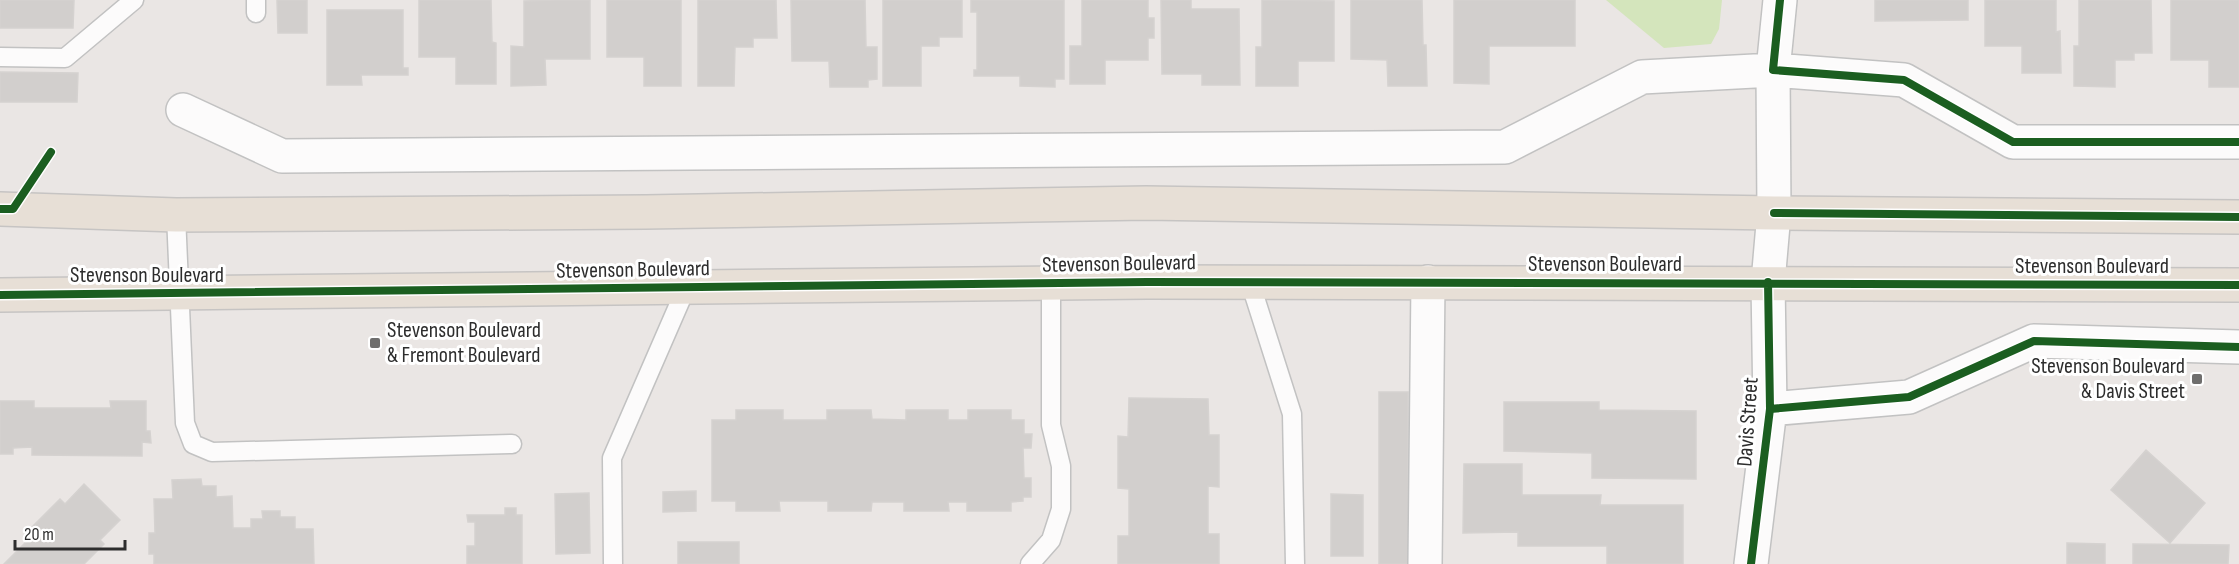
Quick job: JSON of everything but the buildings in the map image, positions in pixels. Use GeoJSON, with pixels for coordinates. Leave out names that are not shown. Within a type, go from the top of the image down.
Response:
{"type":"FeatureCollection","features":[{"type":"Feature","properties":{"kind":"main road"},"geometry":{"type":"LineString","coordinates":[[0,209],[176,215],[634,212],[1146,203],[1774,213],[2239,217]]}},
{"type":"Feature","properties":{"kind":"main road","name":"Stevenson Boulevard"},"geometry":{"type":"LineString","coordinates":[[0,295],[1250,282],[2239,285]]}},
{"type":"Feature","properties":{"kind":"street","name":"Davis Street"},"geometry":{"type":"LineString","coordinates":[[1751,564],[1770,409],[1768,282],[1774,213],[1773,70],[1780,0]]}},
{"type":"Feature","properties":{"kind":"street"},"geometry":{"type":"LineString","coordinates":[[183,110],[282,156],[1505,147],[1642,77],[1773,70],[1904,80],[2013,142],[2239,142]]}},
{"type":"Feature","properties":{"kind":"street"},"geometry":{"type":"LineString","coordinates":[[1425,564],[1428,282]]}},
{"type":"Feature","properties":{"kind":"street"},"geometry":{"type":"LineString","coordinates":[[1770,409],[1909,397],[2034,340],[2239,347]]}},
{"type":"Feature","properties":{"kind":"lane"},"geometry":{"type":"LineString","coordinates":[[0,57],[65,58],[134,0]]}},
{"type":"Feature","properties":{"kind":"lane"},"geometry":{"type":"LineString","coordinates":[[176,215],[185,423],[193,444],[212,452],[512,444]]}},
{"type":"Feature","properties":{"kind":"lane"},"geometry":{"type":"LineString","coordinates":[[1250,282],[1292,414],[1295,564]]}},
{"type":"Feature","properties":{"kind":"lane"},"geometry":{"type":"LineString","coordinates":[[1030,564],[1051,540],[1061,509],[1061,466],[1051,425],[1052,283]]}},
{"type":"Feature","properties":{"kind":"lane"},"geometry":{"type":"LineString","coordinates":[[613,564],[612,458],[686,288]]}},
{"type":"Feature","properties":{"kind":"green space"},"geometry":{"type":"Polygon","coordinates":[[[1606,0],[1722,0],[1719,29],[1711,44],[1664,48],[1606,0]]]}},
{"type":"Feature","properties":{"kind":"cycle path"},"geometry":{"type":"LineString","coordinates":[[1780,0],[1773,70],[1904,80],[2013,142],[2239,142]]}},
{"type":"Feature","properties":{"kind":"cycle path"},"geometry":{"type":"LineString","coordinates":[[0,209],[13,209],[51,152]]}},
{"type":"Feature","properties":{"kind":"cycle path"},"geometry":{"type":"LineString","coordinates":[[1774,213],[2239,217]]}},
{"type":"Feature","properties":{"kind":"cycle path"},"geometry":{"type":"LineString","coordinates":[[0,295],[1147,282],[2239,285]]}},
{"type":"Feature","properties":{"kind":"cycle path"},"geometry":{"type":"LineString","coordinates":[[1751,564],[1770,409],[1768,282]]}},
{"type":"Feature","properties":{"kind":"cycle path"},"geometry":{"type":"LineString","coordinates":[[1770,409],[1909,397],[2034,341],[2239,347]]}},
{"type":"Feature","properties":{"kind":"place","name":"Stevenson Boulevard & Fremont Boulevard"},"geometry":{"type":"Point","coordinates":[375,343]}},
{"type":"Feature","properties":{"kind":"place","name":"Stevenson Boulevard & Davis Street"},"geometry":{"type":"Point","coordinates":[2197,379]}}]}
